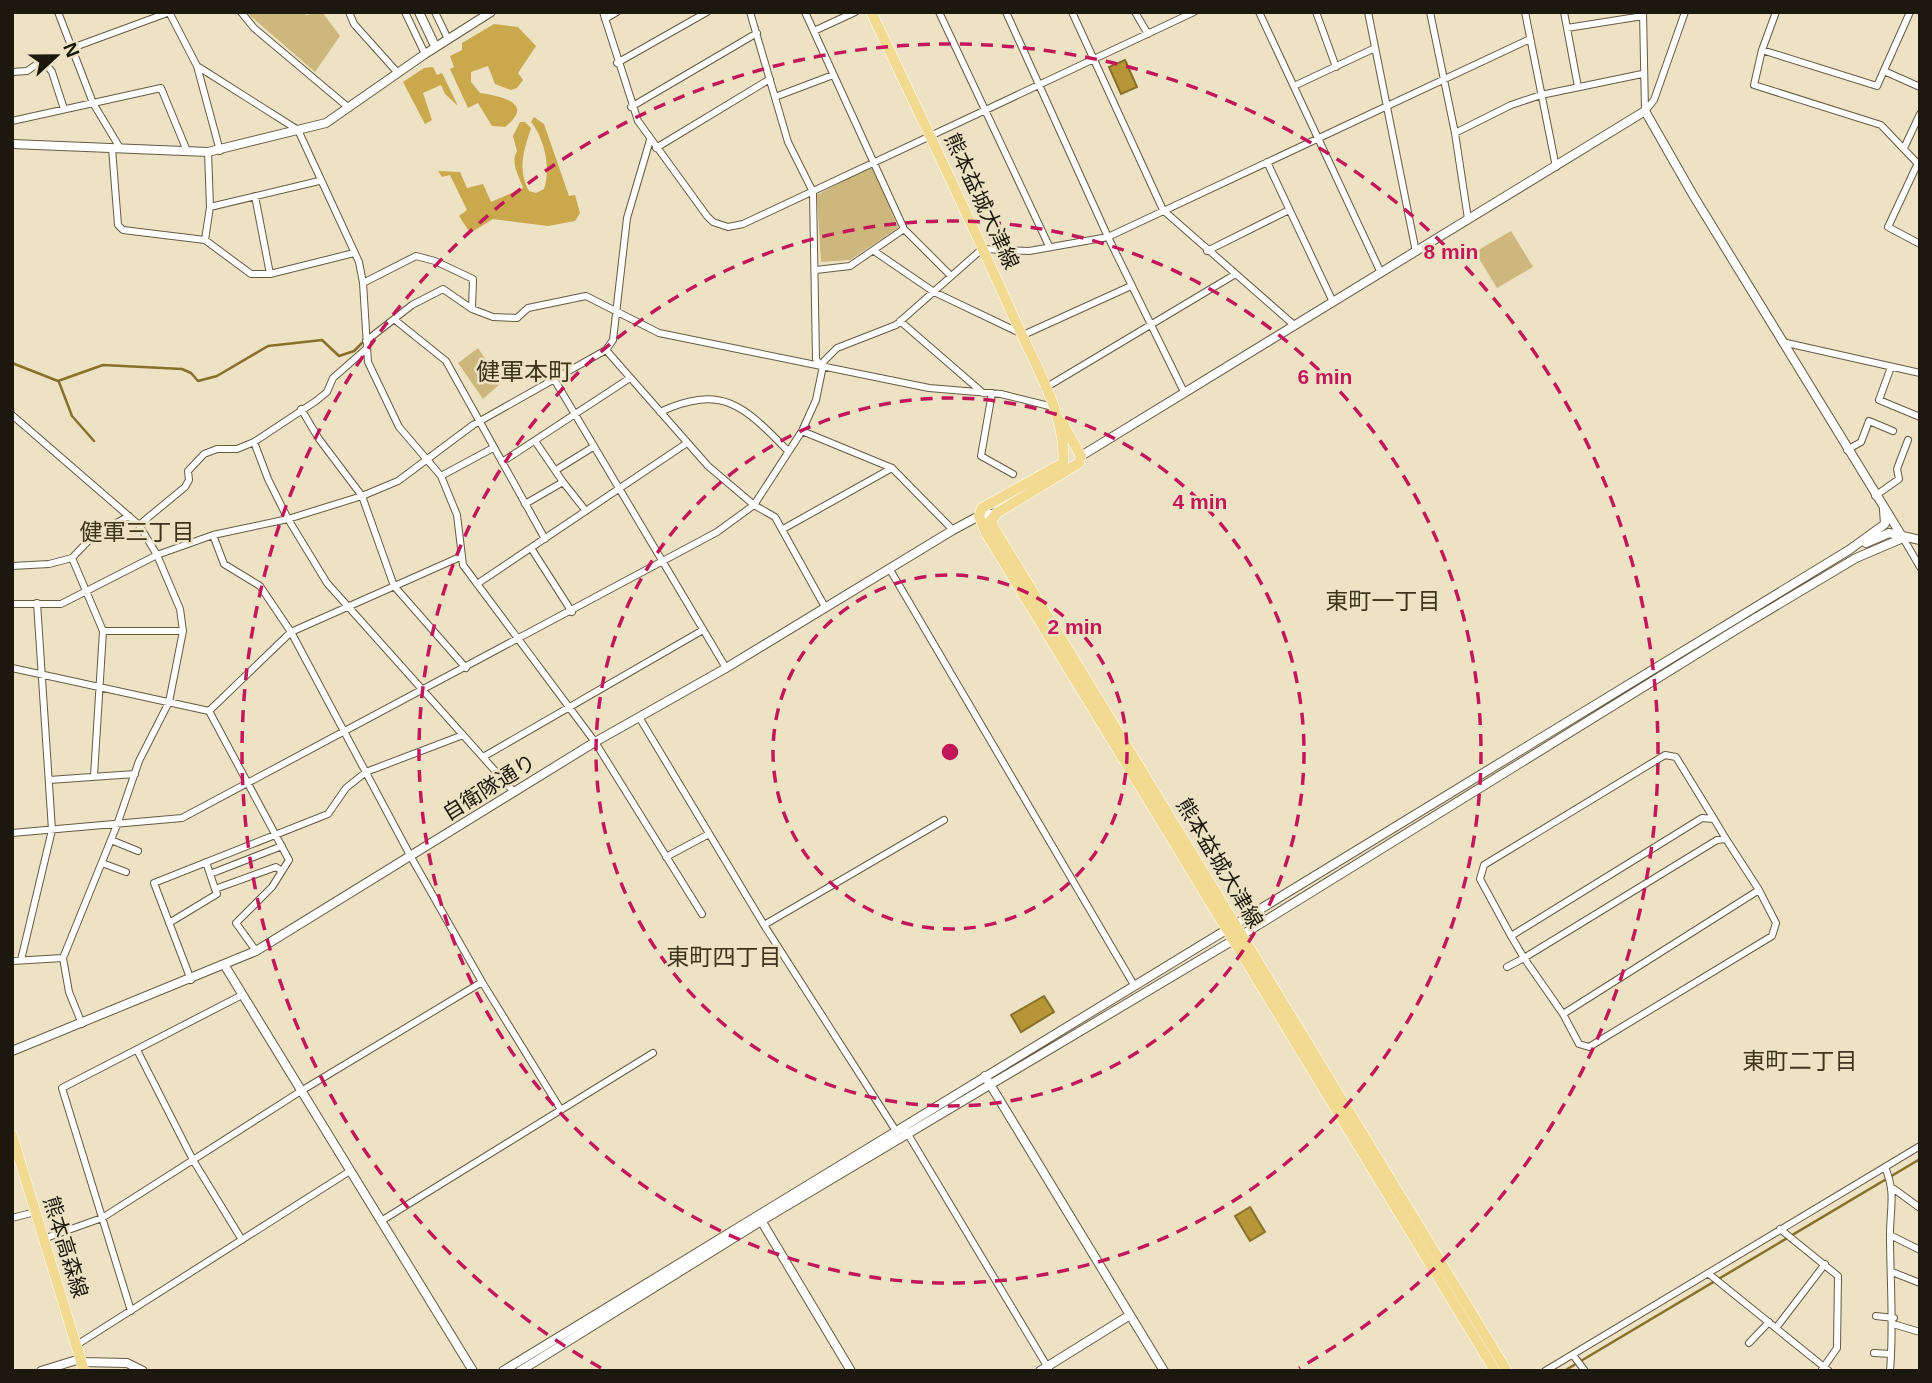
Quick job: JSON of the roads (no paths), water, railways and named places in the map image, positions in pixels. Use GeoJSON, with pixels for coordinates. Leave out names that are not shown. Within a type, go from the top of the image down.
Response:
{"type":"FeatureCollection","features":[{"type":"Feature","properties":{"kind":"main road","name":"熊本益城大津線"},"geometry":{"type":"LineString","coordinates":[[872,12],[1045,388],[1065,444],[1063,463]]}},
{"type":"Feature","properties":{"kind":"main road","name":"熊本益城大津線"},"geometry":{"type":"LineString","coordinates":[[1053,407],[1081,456]]}},
{"type":"Feature","properties":{"kind":"main road"},"geometry":{"type":"LineString","coordinates":[[974,519],[990,502],[1081,456]]}},
{"type":"Feature","properties":{"kind":"main road"},"geometry":{"type":"LineString","coordinates":[[997,513],[1076,468],[1081,456]]}},
{"type":"Feature","properties":{"kind":"main road","name":"熊本益城大津線"},"geometry":{"type":"LineString","coordinates":[[997,513],[991,520],[994,528],[1230,926]]}},
{"type":"Feature","properties":{"kind":"main road","name":"熊本益城大津線"},"geometry":{"type":"LineString","coordinates":[[974,519],[986,533],[1507,1371]]}},
{"type":"Feature","properties":{"kind":"main road","name":"熊本益城大津線"},"geometry":{"type":"LineString","coordinates":[[1237,937],[1495,1371]]}},
{"type":"Feature","properties":{"kind":"main road","name":"熊本高森線"},"geometry":{"type":"LineString","coordinates":[[12,1136],[82,1364]]}},
{"type":"Feature","properties":{"kind":"street"},"geometry":{"type":"LineString","coordinates":[[58,12],[93,103],[116,148],[118,225],[123,230],[205,240],[251,274],[270,275],[354,253]]}},
{"type":"Feature","properties":{"kind":"street"},"geometry":{"type":"LineString","coordinates":[[72,48],[170,12],[197,66],[220,151]]}},
{"type":"Feature","properties":{"kind":"street"},"geometry":{"type":"LineString","coordinates":[[241,12],[254,28],[349,108]]}},
{"type":"Feature","properties":{"kind":"street"},"geometry":{"type":"LineString","coordinates":[[349,12],[354,24],[397,72]]}},
{"type":"Feature","properties":{"kind":"street"},"geometry":{"type":"LineString","coordinates":[[405,12],[425,54]]}},
{"type":"Feature","properties":{"kind":"street"},"geometry":{"type":"LineString","coordinates":[[419,12],[435,46]]}},
{"type":"Feature","properties":{"kind":"street"},"geometry":{"type":"LineString","coordinates":[[435,12],[448,39]]}},
{"type":"Feature","properties":{"kind":"street"},"geometry":{"type":"LineString","coordinates":[[617,12],[604,16],[631,107],[650,140],[707,216],[720,225],[743,224],[1194,12]]}},
{"type":"Feature","properties":{"kind":"street"},"geometry":{"type":"LineString","coordinates":[[617,63],[707,12]]}},
{"type":"Feature","properties":{"kind":"street"},"geometry":{"type":"LineString","coordinates":[[750,12],[789,142],[813,192],[816,359],[821,366]]}},
{"type":"Feature","properties":{"kind":"street"},"geometry":{"type":"LineString","coordinates":[[805,12],[904,229],[951,276]]}},
{"type":"Feature","properties":{"kind":"street"},"geometry":{"type":"LineString","coordinates":[[814,31],[855,12]]}},
{"type":"Feature","properties":{"kind":"street"},"geometry":{"type":"LineString","coordinates":[[939,12],[1049,246]]}},
{"type":"Feature","properties":{"kind":"street"},"geometry":{"type":"LineString","coordinates":[[1006,12],[1108,237],[1184,392]]}},
{"type":"Feature","properties":{"kind":"street"},"geometry":{"type":"LineString","coordinates":[[1072,12],[1163,210],[1294,325]]}},
{"type":"Feature","properties":{"kind":"street"},"geometry":{"type":"LineString","coordinates":[[1135,12],[1148,34]]}},
{"type":"Feature","properties":{"kind":"street"},"geometry":{"type":"LineString","coordinates":[[1259,12],[1381,273]]}},
{"type":"Feature","properties":{"kind":"street"},"geometry":{"type":"LineString","coordinates":[[1316,12],[1336,67]]}},
{"type":"Feature","properties":{"kind":"street"},"geometry":{"type":"LineString","coordinates":[[1368,12],[1416,252]]}},
{"type":"Feature","properties":{"kind":"street"},"geometry":{"type":"LineString","coordinates":[[1430,12],[1455,133],[1468,219]]}},
{"type":"Feature","properties":{"kind":"street"},"geometry":{"type":"LineString","coordinates":[[1525,12],[1556,167]]}},
{"type":"Feature","properties":{"kind":"street"},"geometry":{"type":"LineString","coordinates":[[1564,12],[1578,87]]}},
{"type":"Feature","properties":{"kind":"street"},"geometry":{"type":"LineString","coordinates":[[1081,456],[1645,111],[1654,100],[1685,12]]}},
{"type":"Feature","properties":{"kind":"street"},"geometry":{"type":"LineString","coordinates":[[1776,12],[1762,50],[1754,85],[1881,125],[1918,165],[1888,227],[1920,244]]}},
{"type":"Feature","properties":{"kind":"street"},"geometry":{"type":"LineString","coordinates":[[1762,50],[1877,86],[1910,12]]}},
{"type":"Feature","properties":{"kind":"street"},"geometry":{"type":"LineString","coordinates":[[12,144],[208,152],[326,123],[435,46],[488,13]]}},
{"type":"Feature","properties":{"kind":"street"},"geometry":{"type":"LineString","coordinates":[[1567,28],[1643,14],[1642,74],[1645,111],[1920,567]]}},
{"type":"Feature","properties":{"kind":"street"},"geometry":{"type":"LineString","coordinates":[[631,107],[757,33]]}},
{"type":"Feature","properties":{"kind":"street"},"geometry":{"type":"LineString","coordinates":[[12,833],[183,818],[572,612],[726,527],[754,505],[802,431],[816,400],[821,366],[837,348],[897,325],[982,249],[1029,251],[1108,237],[1530,39]]}},
{"type":"Feature","properties":{"kind":"street"},"geometry":{"type":"LineString","coordinates":[[1294,86],[1375,48]]}},
{"type":"Feature","properties":{"kind":"street"},"geometry":{"type":"LineString","coordinates":[[12,72],[27,71],[43,61],[52,72],[64,109]]}},
{"type":"Feature","properties":{"kind":"street"},"geometry":{"type":"LineString","coordinates":[[197,66],[298,130],[354,253],[363,283],[368,362],[390,413],[441,476],[457,515],[460,557],[477,584],[595,742],[702,914]]}},
{"type":"Feature","properties":{"kind":"street"},"geometry":{"type":"LineString","coordinates":[[1884,71],[1920,87]]}},
{"type":"Feature","properties":{"kind":"street"},"geometry":{"type":"LineString","coordinates":[[1455,133],[1511,104],[1541,94],[1642,74]]}},
{"type":"Feature","properties":{"kind":"street"},"geometry":{"type":"LineString","coordinates":[[775,97],[833,75]]}},
{"type":"Feature","properties":{"kind":"street"},"geometry":{"type":"LineString","coordinates":[[656,148],[771,79]]}},
{"type":"Feature","properties":{"kind":"street"},"geometry":{"type":"LineString","coordinates":[[12,121],[161,88],[187,151]]}},
{"type":"Feature","properties":{"kind":"street"},"geometry":{"type":"LineString","coordinates":[[1904,148],[1920,114]]}},
{"type":"Feature","properties":{"kind":"street"},"geometry":{"type":"LineString","coordinates":[[12,604],[61,604],[157,555],[213,535],[288,519],[362,496],[398,481],[478,422],[606,350],[613,340],[627,218],[650,140]]}},
{"type":"Feature","properties":{"kind":"street"},"geometry":{"type":"LineString","coordinates":[[205,240],[210,207],[208,152]]}},
{"type":"Feature","properties":{"kind":"street"},"geometry":{"type":"LineString","coordinates":[[1267,162],[1334,302]]}},
{"type":"Feature","properties":{"kind":"street"},"geometry":{"type":"LineString","coordinates":[[210,207],[320,181]]}},
{"type":"Feature","properties":{"kind":"street"},"geometry":{"type":"LineString","coordinates":[[254,196],[270,275]]}},
{"type":"Feature","properties":{"kind":"street"},"geometry":{"type":"LineString","coordinates":[[1207,251],[1290,211]]}},
{"type":"Feature","properties":{"kind":"street"},"geometry":{"type":"LineString","coordinates":[[816,270],[850,266],[904,229]]}},
{"type":"Feature","properties":{"kind":"street"},"geometry":{"type":"LineString","coordinates":[[874,251],[934,292],[1021,335],[1131,286]]}},
{"type":"Feature","properties":{"kind":"street"},"geometry":{"type":"LineString","coordinates":[[363,283],[397,264],[422,257],[473,279],[471,309]]}},
{"type":"Feature","properties":{"kind":"street"},"geometry":{"type":"LineString","coordinates":[[1045,388],[1226,277],[1234,275]]}},
{"type":"Feature","properties":{"kind":"street"},"geometry":{"type":"LineString","coordinates":[[366,341],[412,305],[443,289],[471,309],[493,317],[517,318],[528,309],[586,296],[617,309],[660,333],[929,388],[992,393],[1053,407]]}},
{"type":"Feature","properties":{"kind":"street"},"geometry":{"type":"LineString","coordinates":[[395,320],[446,361],[545,539]]}},
{"type":"Feature","properties":{"kind":"street"},"geometry":{"type":"LineString","coordinates":[[900,321],[982,393]]}},
{"type":"Feature","properties":{"kind":"street"},"geometry":{"type":"LineString","coordinates":[[1782,342],[1920,373]]}},
{"type":"Feature","properties":{"kind":"street"},"geometry":{"type":"LineString","coordinates":[[139,525],[185,487],[189,480],[188,471],[204,454],[217,449],[237,449],[254,442],[327,392],[333,378],[366,349]]}},
{"type":"Feature","properties":{"kind":"street"},"geometry":{"type":"LineString","coordinates":[[606,350],[708,466],[754,505],[775,517],[825,607]]}},
{"type":"Feature","properties":{"kind":"street"},"geometry":{"type":"LineString","coordinates":[[1891,367],[1879,400],[1920,417]]}},
{"type":"Feature","properties":{"kind":"street"},"geometry":{"type":"LineString","coordinates":[[502,462],[630,377]]}},
{"type":"Feature","properties":{"kind":"street"},"geometry":{"type":"LineString","coordinates":[[554,379],[726,668]]}},
{"type":"Feature","properties":{"kind":"street"},"geometry":{"type":"LineString","coordinates":[[992,393],[981,456],[1013,474]]}},
{"type":"Feature","properties":{"kind":"street"},"geometry":{"type":"LineString","coordinates":[[660,412],[679,403],[696,400],[711,399],[739,405],[788,451]]}},
{"type":"Feature","properties":{"kind":"street"},"geometry":{"type":"LineString","coordinates":[[301,409],[319,439],[362,496],[394,586],[466,668]]}},
{"type":"Feature","properties":{"kind":"street"},"geometry":{"type":"LineString","coordinates":[[12,415],[139,525],[157,555],[180,609],[184,631],[169,702],[135,774],[63,958],[69,992],[82,1024]]}},
{"type":"Feature","properties":{"kind":"street"},"geometry":{"type":"LineString","coordinates":[[1847,450],[1861,442],[1870,421],[1893,431]]}},
{"type":"Feature","properties":{"kind":"street"},"geometry":{"type":"LineString","coordinates":[[802,431],[892,468],[953,530]]}},
{"type":"Feature","properties":{"kind":"street"},"geometry":{"type":"LineString","coordinates":[[1875,496],[1899,479],[1897,470],[1909,440]]}},
{"type":"Feature","properties":{"kind":"street"},"geometry":{"type":"LineString","coordinates":[[254,442],[268,479],[288,519],[327,583],[513,792]]}},
{"type":"Feature","properties":{"kind":"street"},"geometry":{"type":"LineString","coordinates":[[535,442],[586,512]]}},
{"type":"Feature","properties":{"kind":"street"},"geometry":{"type":"LineString","coordinates":[[477,584],[687,443]]}},
{"type":"Feature","properties":{"kind":"street"},"geometry":{"type":"LineString","coordinates":[[556,470],[593,447]]}},
{"type":"Feature","properties":{"kind":"street"},"geometry":{"type":"LineString","coordinates":[[441,476],[494,448]]}},
{"type":"Feature","properties":{"kind":"street"},"geometry":{"type":"LineString","coordinates":[[783,529],[892,468]]}},
{"type":"Feature","properties":{"kind":"street"},"geometry":{"type":"LineString","coordinates":[[525,504],[563,482]]}},
{"type":"Feature","properties":{"kind":"street"},"geometry":{"type":"LineString","coordinates":[[520,1371],[899,1129],[1849,550],[1885,524],[1884,510]]}},
{"type":"Feature","properties":{"kind":"street","name":"自衛隊通り"},"geometry":{"type":"LineString","coordinates":[[12,1051],[191,980],[256,951],[595,742],[726,668],[953,530],[974,519],[997,513]]}},
{"type":"Feature","properties":{"kind":"street"},"geometry":{"type":"LineString","coordinates":[[12,566],[49,564],[72,558],[93,536],[129,516]]}},
{"type":"Feature","properties":{"kind":"street"},"geometry":{"type":"LineString","coordinates":[[1849,550],[1889,533],[1920,540]]}},
{"type":"Feature","properties":{"kind":"street"},"geometry":{"type":"LineString","coordinates":[[213,535],[224,564],[260,586],[291,632],[411,857],[482,982],[561,1110]]}},
{"type":"Feature","properties":{"kind":"street"},"geometry":{"type":"LineString","coordinates":[[503,1371],[760,1218],[910,1135],[1856,558],[1903,538]]}},
{"type":"Feature","properties":{"kind":"street"},"geometry":{"type":"LineString","coordinates":[[531,548],[572,612]]}},
{"type":"Feature","properties":{"kind":"street"},"geometry":{"type":"LineString","coordinates":[[209,711],[291,632],[460,557]]}},
{"type":"Feature","properties":{"kind":"street"},"geometry":{"type":"LineString","coordinates":[[72,558],[103,631],[94,776]]}},
{"type":"Feature","properties":{"kind":"street"},"geometry":{"type":"LineString","coordinates":[[889,568],[1134,985]]}},
{"type":"Feature","properties":{"kind":"street"},"geometry":{"type":"LineString","coordinates":[[22,960],[52,830],[37,603]]}},
{"type":"Feature","properties":{"kind":"street"},"geometry":{"type":"LineString","coordinates":[[483,757],[704,630]]}},
{"type":"Feature","properties":{"kind":"street"},"geometry":{"type":"LineString","coordinates":[[103,631],[184,631]]}},
{"type":"Feature","properties":{"kind":"street"},"geometry":{"type":"LineString","coordinates":[[12,668],[209,711],[289,860],[272,887],[236,923],[256,951]]}},
{"type":"Feature","properties":{"kind":"street"},"geometry":{"type":"LineString","coordinates":[[639,716],[764,925],[899,1129],[910,1135],[1045,1369],[1130,1315]]}},
{"type":"Feature","properties":{"kind":"street"},"geometry":{"type":"LineString","coordinates":[[191,980],[153,883],[328,814],[346,788],[366,772],[463,735]]}},
{"type":"Feature","properties":{"kind":"street"},"geometry":{"type":"LineString","coordinates":[[1665,755],[1676,757],[1727,839],[1776,923],[1772,936],[1588,1046],[1579,1044],[1563,1014],[1524,958],[1480,879],[1484,865],[1665,755]]}},
{"type":"Feature","properties":{"kind":"street"},"geometry":{"type":"LineString","coordinates":[[49,780],[135,774]]}},
{"type":"Feature","properties":{"kind":"street"},"geometry":{"type":"LineString","coordinates":[[1511,936],[1702,818],[1714,819]]}},
{"type":"Feature","properties":{"kind":"street"},"geometry":{"type":"LineString","coordinates":[[764,925],[944,820]]}},
{"type":"Feature","properties":{"kind":"street"},"geometry":{"type":"LineString","coordinates":[[666,857],[709,834]]}},
{"type":"Feature","properties":{"kind":"street"},"geometry":{"type":"LineString","coordinates":[[1507,967],[1717,840],[1727,839]]}},
{"type":"Feature","properties":{"kind":"street"},"geometry":{"type":"LineString","coordinates":[[111,840],[138,851]]}},
{"type":"Feature","properties":{"kind":"street"},"geometry":{"type":"LineString","coordinates":[[210,874],[282,846]]}},
{"type":"Feature","properties":{"kind":"street"},"geometry":{"type":"LineString","coordinates":[[169,923],[217,894],[206,862]]}},
{"type":"Feature","properties":{"kind":"street"},"geometry":{"type":"LineString","coordinates":[[102,863],[126,872]]}},
{"type":"Feature","properties":{"kind":"street"},"geometry":{"type":"LineString","coordinates":[[215,889],[276,867],[282,871]]}},
{"type":"Feature","properties":{"kind":"street"},"geometry":{"type":"LineString","coordinates":[[1563,1014],[1759,890]]}},
{"type":"Feature","properties":{"kind":"street"},"geometry":{"type":"LineString","coordinates":[[12,961],[63,958]]}},
{"type":"Feature","properties":{"kind":"street"},"geometry":{"type":"LineString","coordinates":[[225,966],[474,1371]]}},
{"type":"Feature","properties":{"kind":"street"},"geometry":{"type":"LineString","coordinates":[[43,1240],[102,1219],[301,1091],[482,982]]}},
{"type":"Feature","properties":{"kind":"street"},"geometry":{"type":"LineString","coordinates":[[131,1311],[62,1088],[242,995]]}},
{"type":"Feature","properties":{"kind":"street"},"geometry":{"type":"LineString","coordinates":[[137,1050],[193,1160],[242,1240]]}},
{"type":"Feature","properties":{"kind":"street"},"geometry":{"type":"LineString","coordinates":[[381,1221],[653,1054]]}},
{"type":"Feature","properties":{"kind":"street"},"geometry":{"type":"LineString","coordinates":[[985,1076],[1164,1371]]}},
{"type":"Feature","properties":{"kind":"street"},"geometry":{"type":"LineString","coordinates":[[1545,1371],[1920,1146]]}},
{"type":"Feature","properties":{"kind":"street"},"geometry":{"type":"LineString","coordinates":[[1885,1167],[1894,1189],[1890,1235],[1893,1321],[1890,1371]]}},
{"type":"Feature","properties":{"kind":"street"},"geometry":{"type":"LineString","coordinates":[[75,1346],[350,1171]]}},
{"type":"Feature","properties":{"kind":"street"},"geometry":{"type":"LineString","coordinates":[[1894,1189],[1920,1208]]}},
{"type":"Feature","properties":{"kind":"street"},"geometry":{"type":"LineString","coordinates":[[12,1218],[35,1212]]}},
{"type":"Feature","properties":{"kind":"street"},"geometry":{"type":"LineString","coordinates":[[760,1218],[851,1371]]}},
{"type":"Feature","properties":{"kind":"street"},"geometry":{"type":"LineString","coordinates":[[1709,1273],[1825,1370],[1837,1348],[1839,1280],[1825,1264],[1780,1228]]}},
{"type":"Feature","properties":{"kind":"street"},"geometry":{"type":"LineString","coordinates":[[1890,1235],[1920,1250]]}},
{"type":"Feature","properties":{"kind":"street"},"geometry":{"type":"LineString","coordinates":[[1776,1328],[1825,1264]]}},
{"type":"Feature","properties":{"kind":"street"},"geometry":{"type":"LineString","coordinates":[[1892,1272],[1920,1283]]}},
{"type":"Feature","properties":{"kind":"street"},"geometry":{"type":"LineString","coordinates":[[1876,1315],[1920,1332]]}},
{"type":"Feature","properties":{"kind":"street"},"geometry":{"type":"LineString","coordinates":[[1749,1343],[1769,1322]]}},
{"type":"Feature","properties":{"kind":"street"},"geometry":{"type":"LineString","coordinates":[[1874,1353],[1891,1354]]}},
{"type":"Feature","properties":{"kind":"street"},"geometry":{"type":"LineString","coordinates":[[1573,1355],[1585,1371]]}},
{"type":"Feature","properties":{"kind":"street"},"geometry":{"type":"LineString","coordinates":[[41,1371],[82,1364],[127,1363],[143,1371]]}},
{"type":"Feature","properties":{"kind":"waterway"},"geometry":{"type":"LineString","coordinates":[[12,363],[58,381],[103,365],[182,369],[191,373],[198,381],[217,376],[268,346],[322,340],[339,356],[354,351],[362,343]]}},
{"type":"Feature","properties":{"kind":"waterway"},"geometry":{"type":"LineString","coordinates":[[59,382],[72,416],[94,441]]}},
{"type":"Feature","properties":{"kind":"waterway"},"geometry":{"type":"LineString","coordinates":[[1564,1371],[1920,1159]]}},
{"type":"Feature","properties":{"kind":"district","name":"健軍本町"},"geometry":{"type":"Point","coordinates":[524,371]}},
{"type":"Feature","properties":{"kind":"district","name":"健軍三丁目"},"geometry":{"type":"Point","coordinates":[137,532]}},
{"type":"Feature","properties":{"kind":"district","name":"東町一丁目"},"geometry":{"type":"Point","coordinates":[1383,601]}},
{"type":"Feature","properties":{"kind":"district","name":"東町四丁目"},"geometry":{"type":"Point","coordinates":[724,957]}},
{"type":"Feature","properties":{"kind":"district","name":"東町二丁目"},"geometry":{"type":"Point","coordinates":[1800,1061]}}]}
